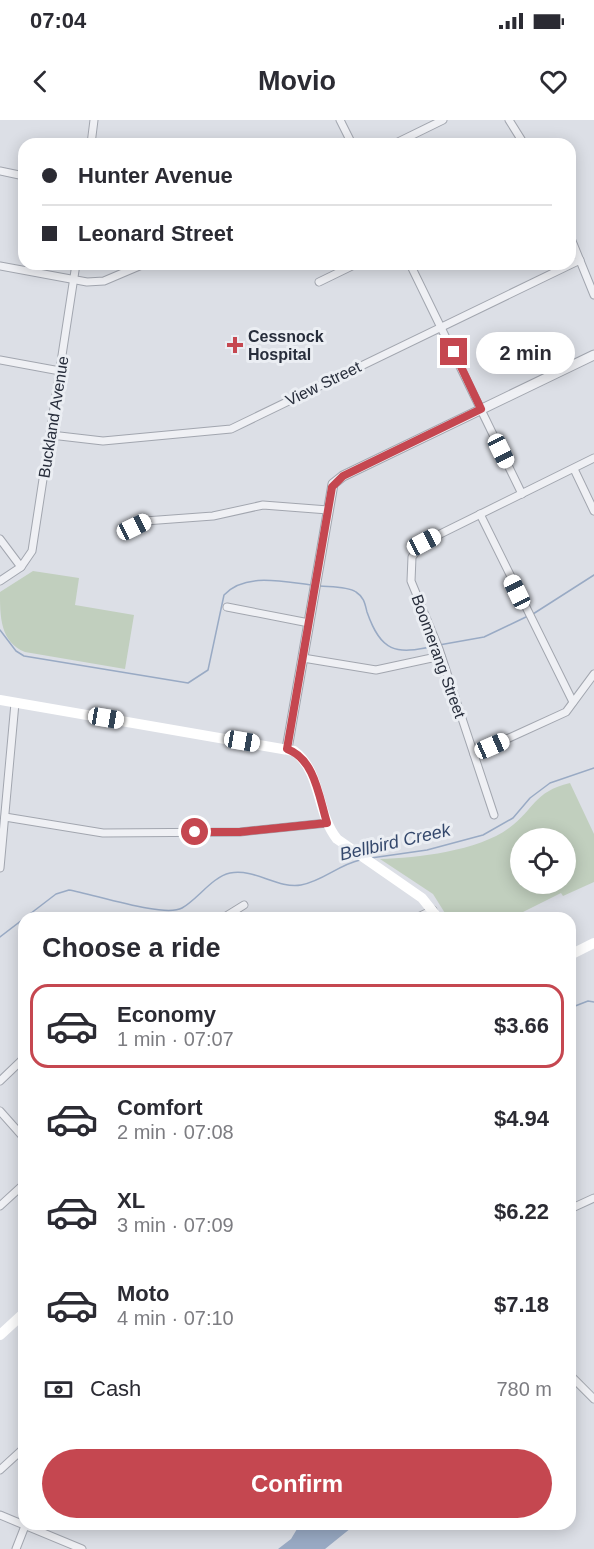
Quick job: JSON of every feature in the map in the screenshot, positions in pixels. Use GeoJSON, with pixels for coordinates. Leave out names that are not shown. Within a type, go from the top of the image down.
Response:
{"type":"FeatureCollection","features":[{"type":"Feature","properties":{"kind":"main road"},"geometry":{"type":"LineString","coordinates":[[0,700],[287,749],[299,755],[309,767],[327,823],[337,839],[357,855],[413,891],[434,912]]}},
{"type":"Feature","properties":{"kind":"main road"},"geometry":{"type":"LineString","coordinates":[[576,946],[594,938]]}},
{"type":"Feature","properties":{"kind":"main road"},"geometry":{"type":"LineString","coordinates":[[576,952],[594,943]]}},
{"type":"Feature","properties":{"kind":"main road"},"geometry":{"type":"LineString","coordinates":[[0,1335],[18,1318]]}},
{"type":"Feature","properties":{"kind":"street"},"geometry":{"type":"LineString","coordinates":[[92,138],[94,120]]}},
{"type":"Feature","properties":{"kind":"street"},"geometry":{"type":"LineString","coordinates":[[340,120],[349,138]]}},
{"type":"Feature","properties":{"kind":"street"},"geometry":{"type":"LineString","coordinates":[[406,138],[443,120]]}},
{"type":"Feature","properties":{"kind":"street"},"geometry":{"type":"LineString","coordinates":[[509,120],[520,138]]}},
{"type":"Feature","properties":{"kind":"street"},"geometry":{"type":"LineString","coordinates":[[0,171],[18,175]]}},
{"type":"Feature","properties":{"kind":"street"},"geometry":{"type":"LineString","coordinates":[[576,250],[594,295]]}},
{"type":"Feature","properties":{"kind":"street","name":"View Street"},"geometry":{"type":"LineString","coordinates":[[576,262],[580,260]]}},
{"type":"Feature","properties":{"kind":"street"},"geometry":{"type":"LineString","coordinates":[[0,266],[18,269]]}},
{"type":"Feature","properties":{"kind":"street"},"geometry":{"type":"LineString","coordinates":[[25,270],[87,282],[104,281],[130,270]]}},
{"type":"Feature","properties":{"kind":"street","name":"Buckland Avenue"},"geometry":{"type":"LineString","coordinates":[[21,567],[32,550],[75,270]]}},
{"type":"Feature","properties":{"kind":"street"},"geometry":{"type":"LineString","coordinates":[[319,282],[344,270]]}},
{"type":"Feature","properties":{"kind":"street"},"geometry":{"type":"LineString","coordinates":[[413,270],[522,494]]}},
{"type":"Feature","properties":{"kind":"street","name":"View Street"},"geometry":{"type":"LineString","coordinates":[[51,435],[103,441],[231,429],[559,270]]}},
{"type":"Feature","properties":{"kind":"street"},"geometry":{"type":"LineString","coordinates":[[287,749],[332,487],[337,480],[594,355]]}},
{"type":"Feature","properties":{"kind":"street"},"geometry":{"type":"LineString","coordinates":[[0,360],[60,371]]}},
{"type":"Feature","properties":{"kind":"street","name":"Boomerang Street"},"geometry":{"type":"LineString","coordinates":[[494,815],[439,649],[411,581],[412,557],[424,542],[594,458]]}},
{"type":"Feature","properties":{"kind":"street"},"geometry":{"type":"LineString","coordinates":[[574,469],[594,511]]}},
{"type":"Feature","properties":{"kind":"street"},"geometry":{"type":"LineString","coordinates":[[134,527],[145,521],[213,516],[263,504],[328,510]]}},
{"type":"Feature","properties":{"kind":"street"},"geometry":{"type":"LineString","coordinates":[[480,514],[573,702]]}},
{"type":"Feature","properties":{"kind":"street"},"geometry":{"type":"LineString","coordinates":[[0,539],[21,567],[0,581]]}},
{"type":"Feature","properties":{"kind":"street"},"geometry":{"type":"LineString","coordinates":[[227,607],[309,622]]}},
{"type":"Feature","properties":{"kind":"street"},"geometry":{"type":"LineString","coordinates":[[303,658],[376,670],[439,649]]}},
{"type":"Feature","properties":{"kind":"street"},"geometry":{"type":"LineString","coordinates":[[474,754],[567,712],[594,674]]}},
{"type":"Feature","properties":{"kind":"street"},"geometry":{"type":"LineString","coordinates":[[0,868],[15,703]]}},
{"type":"Feature","properties":{"kind":"street"},"geometry":{"type":"LineString","coordinates":[[5,817],[103,833],[240,832],[327,823]]}},
{"type":"Feature","properties":{"kind":"street"},"geometry":{"type":"LineString","coordinates":[[233,912],[244,905]]}},
{"type":"Feature","properties":{"kind":"street"},"geometry":{"type":"LineString","coordinates":[[0,1081],[18,1064]]}},
{"type":"Feature","properties":{"kind":"street"},"geometry":{"type":"LineString","coordinates":[[0,1111],[18,1131]]}},
{"type":"Feature","properties":{"kind":"street"},"geometry":{"type":"LineString","coordinates":[[0,1206],[18,1190]]}},
{"type":"Feature","properties":{"kind":"street"},"geometry":{"type":"LineString","coordinates":[[576,1206],[594,1198]]}},
{"type":"Feature","properties":{"kind":"street"},"geometry":{"type":"LineString","coordinates":[[576,1381],[594,1399]]}},
{"type":"Feature","properties":{"kind":"street"},"geometry":{"type":"LineString","coordinates":[[0,1470],[18,1454]]}},
{"type":"Feature","properties":{"kind":"street"},"geometry":{"type":"LineString","coordinates":[[0,1515],[18,1523]]}},
{"type":"Feature","properties":{"kind":"street"},"geometry":{"type":"LineString","coordinates":[[16,1549],[23,1530]]}},
{"type":"Feature","properties":{"kind":"street"},"geometry":{"type":"LineString","coordinates":[[35,1530],[82,1549]]}},
{"type":"Feature","properties":{"kind":"green space"},"geometry":{"type":"Polygon","coordinates":[[[33,571],[79,578],[75,605],[134,615],[125,669],[25,652],[11,642],[1,619],[0,592],[33,571]]]}},
{"type":"Feature","properties":{"kind":"green space"},"geometry":{"type":"Polygon","coordinates":[[[570,783],[594,834],[594,882],[576,890],[576,828],[510,828],[510,894],[559,894],[523,912],[444,912],[433,894],[380,859],[447,852],[481,842],[509,828],[541,796],[570,783]]]}},
{"type":"Feature","properties":{"kind":"water"},"geometry":{"type":"Polygon","coordinates":[[[296,1530],[349,1530],[325,1549],[278,1549],[291,1539],[296,1530]]]}},
{"type":"Feature","properties":{"kind":"waterway"},"geometry":{"type":"LineString","coordinates":[[533,614],[594,575]]}},
{"type":"Feature","properties":{"kind":"waterway"},"geometry":{"type":"LineString","coordinates":[[0,630],[16,651],[24,656],[188,683],[208,670],[224,595],[243,583],[254,581],[312,585]]}},
{"type":"Feature","properties":{"kind":"waterway"},"geometry":{"type":"LineString","coordinates":[[320,586],[348,589],[359,594],[378,635],[384,643],[391,647],[409,650],[435,646]]}},
{"type":"Feature","properties":{"kind":"waterway"},"geometry":{"type":"LineString","coordinates":[[439,645],[484,637],[528,616]]}},
{"type":"Feature","properties":{"kind":"waterway","name":"Bellbird Creek"},"geometry":{"type":"LineString","coordinates":[[371,858],[427,850],[483,835],[513,818],[530,798],[550,783],[594,768]]}},
{"type":"Feature","properties":{"kind":"waterway","name":"Bellbird Creek"},"geometry":{"type":"LineString","coordinates":[[33,912],[56,894],[69,890],[145,908],[173,910],[182,908],[211,883],[230,873],[248,873],[283,884],[301,885],[360,860]]}},
{"type":"Feature","properties":{"kind":"waterway","name":"Bellbird Creek"},"geometry":{"type":"LineString","coordinates":[[0,937],[18,923]]}},
{"type":"Feature","properties":{"kind":"waterway"},"geometry":{"type":"LineString","coordinates":[[576,1006],[588,1001],[594,1002]]}},
{"type":"Feature","properties":{"kind":"place","name":"Cessnock Hospital"},"geometry":{"type":"Point","coordinates":[235,345]}},
{"type":"Feature","properties":{"kind":"route"},"geometry":{"type":"LineString","coordinates":[[195,832],[240,832],[327,823],[309,767],[299,755],[287,749],[332,487],[343,476],[481,409],[454,352]]}}]}
